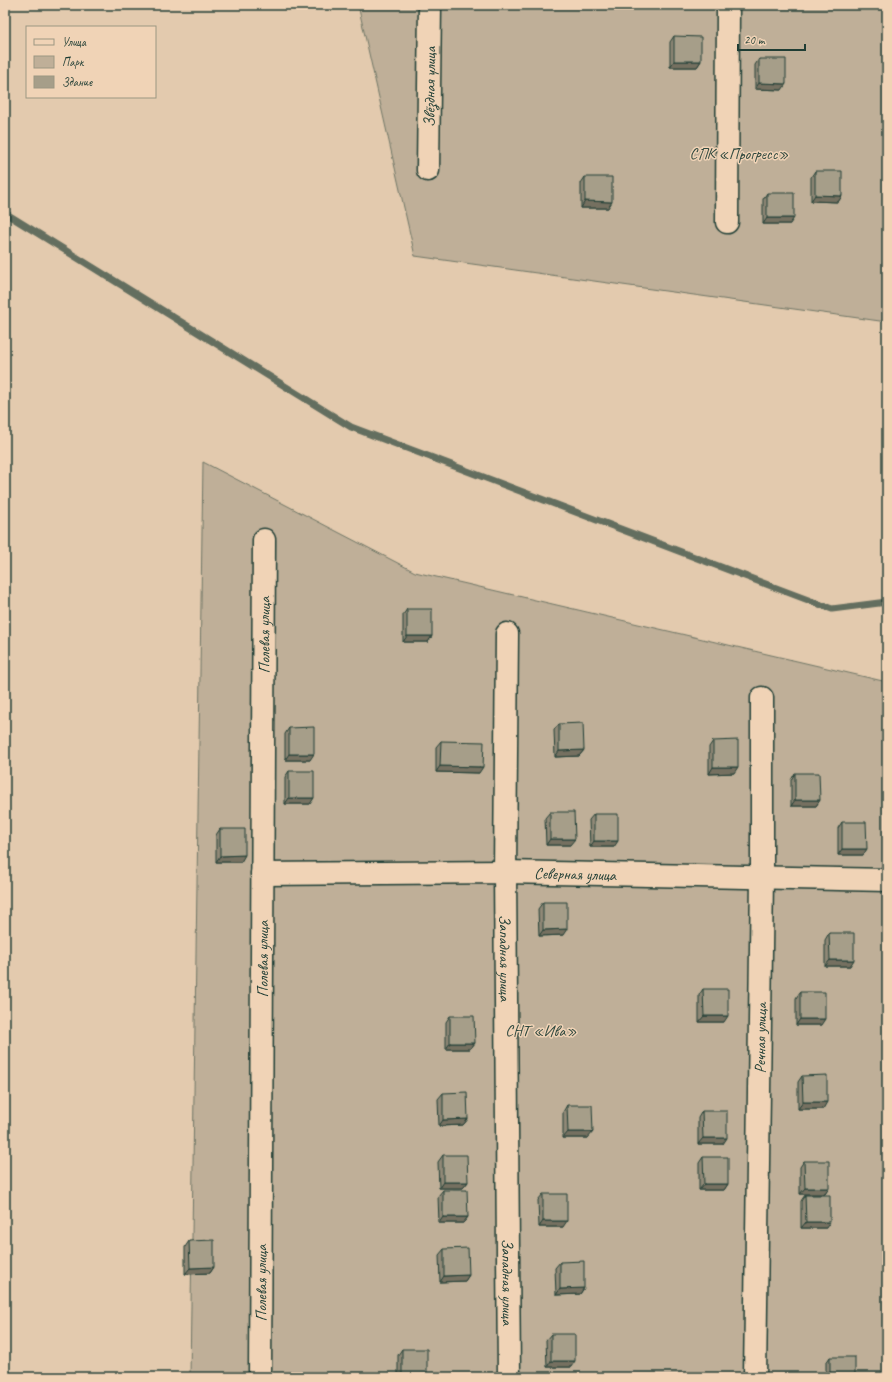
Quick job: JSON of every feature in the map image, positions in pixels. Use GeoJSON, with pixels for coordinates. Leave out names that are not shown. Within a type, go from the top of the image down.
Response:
{"type":"FeatureCollection","features":[{"type":"Feature","properties":{"kind":"street","name":"Звёздная улица"},"geometry":{"type":"LineString","coordinates":[[428,170],[430,5]]}},
{"type":"Feature","properties":{"kind":"street"},"geometry":{"type":"LineString","coordinates":[[727,222],[728,5]]}},
{"type":"Feature","properties":{"kind":"street","name":"Полевая улица"},"geometry":{"type":"LineString","coordinates":[[260,1377],[264,540]]}},
{"type":"Feature","properties":{"kind":"street","name":"Западная улица"},"geometry":{"type":"LineString","coordinates":[[507,634],[505,872],[508,1377]]}},
{"type":"Feature","properties":{"kind":"street","name":"Речная улица"},"geometry":{"type":"LineString","coordinates":[[755,1377],[762,878],[762,698]]}},
{"type":"Feature","properties":{"kind":"street","name":"Северная улица"},"geometry":{"type":"LineString","coordinates":[[262,874],[505,872],[887,880]]}},
{"type":"Feature","properties":{"kind":"green space","name":"СПК «Прогресс»"},"geometry":{"type":"Polygon","coordinates":[[[358,5],[887,5],[887,322],[415,256],[358,5]]]}},
{"type":"Feature","properties":{"kind":"green space","name":"СНТ «Ива»"},"geometry":{"type":"Polygon","coordinates":[[[203,462],[415,572],[887,682],[887,1377],[190,1377],[203,462]]]}},
{"type":"Feature","properties":{"kind":"building"},"geometry":{"type":"Polygon","coordinates":[[[674,36],[701,37],[701,61],[674,61],[674,36]]]}},
{"type":"Feature","properties":{"kind":"building"},"geometry":{"type":"Polygon","coordinates":[[[759,59],[786,59],[786,84],[759,83],[759,59]]]}},
{"type":"Feature","properties":{"kind":"building"},"geometry":{"type":"Polygon","coordinates":[[[815,171],[842,171],[842,196],[815,195],[815,171]]]}},
{"type":"Feature","properties":{"kind":"building"},"geometry":{"type":"Polygon","coordinates":[[[585,177],[612,177],[612,202],[585,201],[585,177]]]}},
{"type":"Feature","properties":{"kind":"building"},"geometry":{"type":"Polygon","coordinates":[[[767,193],[794,193],[794,218],[767,218],[767,193]]]}},
{"type":"Feature","properties":{"kind":"building"},"geometry":{"type":"Polygon","coordinates":[[[407,609],[432,609],[432,636],[407,636],[407,609]]]}},
{"type":"Feature","properties":{"kind":"building"},"geometry":{"type":"Polygon","coordinates":[[[583,723],[584,750],[559,751],[559,724],[583,723]]]}},
{"type":"Feature","properties":{"kind":"building"},"geometry":{"type":"Polygon","coordinates":[[[314,727],[314,754],[289,754],[289,728],[314,727]]]}},
{"type":"Feature","properties":{"kind":"building"},"geometry":{"type":"Polygon","coordinates":[[[738,740],[738,767],[713,767],[713,741],[738,740]]]}},
{"type":"Feature","properties":{"kind":"building"},"geometry":{"type":"Polygon","coordinates":[[[441,741],[484,742],[483,767],[440,766],[441,741]]]}},
{"type":"Feature","properties":{"kind":"building"},"geometry":{"type":"Polygon","coordinates":[[[289,771],[314,771],[314,798],[289,798],[289,771]]]}},
{"type":"Feature","properties":{"kind":"building"},"geometry":{"type":"Polygon","coordinates":[[[795,773],[819,773],[820,800],[795,800],[795,773]]]}},
{"type":"Feature","properties":{"kind":"building"},"geometry":{"type":"Polygon","coordinates":[[[550,812],[574,812],[575,839],[550,839],[550,812]]]}},
{"type":"Feature","properties":{"kind":"building"},"geometry":{"type":"Polygon","coordinates":[[[594,814],[618,814],[618,841],[594,841],[594,814]]]}},
{"type":"Feature","properties":{"kind":"building"},"geometry":{"type":"Polygon","coordinates":[[[842,822],[866,822],[867,849],[842,849],[842,822]]]}},
{"type":"Feature","properties":{"kind":"building"},"geometry":{"type":"Polygon","coordinates":[[[220,829],[245,829],[245,855],[220,856],[220,829]]]}},
{"type":"Feature","properties":{"kind":"building"},"geometry":{"type":"Polygon","coordinates":[[[543,902],[567,902],[567,929],[543,930],[543,902]]]}},
{"type":"Feature","properties":{"kind":"building"},"geometry":{"type":"Polygon","coordinates":[[[829,933],[854,933],[854,960],[830,960],[829,933]]]}},
{"type":"Feature","properties":{"kind":"building"},"geometry":{"type":"Polygon","coordinates":[[[703,989],[728,989],[728,1016],[704,1016],[703,989]]]}},
{"type":"Feature","properties":{"kind":"building"},"geometry":{"type":"Polygon","coordinates":[[[800,992],[825,992],[825,1019],[800,1019],[800,992]]]}},
{"type":"Feature","properties":{"kind":"building"},"geometry":{"type":"Polygon","coordinates":[[[450,1016],[474,1016],[475,1043],[450,1043],[450,1016]]]}},
{"type":"Feature","properties":{"kind":"building"},"geometry":{"type":"Polygon","coordinates":[[[827,1075],[827,1102],[803,1102],[802,1076],[827,1075]]]}},
{"type":"Feature","properties":{"kind":"building"},"geometry":{"type":"Polygon","coordinates":[[[467,1092],[468,1119],[443,1120],[443,1093],[467,1092]]]}},
{"type":"Feature","properties":{"kind":"building"},"geometry":{"type":"Polygon","coordinates":[[[567,1105],[592,1105],[593,1132],[568,1132],[567,1105]]]}},
{"type":"Feature","properties":{"kind":"building"},"geometry":{"type":"Polygon","coordinates":[[[702,1111],[727,1111],[727,1138],[703,1138],[702,1111]]]}},
{"type":"Feature","properties":{"kind":"building"},"geometry":{"type":"Polygon","coordinates":[[[443,1155],[467,1155],[468,1182],[443,1182],[443,1155]]]}},
{"type":"Feature","properties":{"kind":"building"},"geometry":{"type":"Polygon","coordinates":[[[703,1157],[728,1157],[728,1184],[704,1184],[703,1157]]]}},
{"type":"Feature","properties":{"kind":"building"},"geometry":{"type":"Polygon","coordinates":[[[804,1161],[829,1161],[829,1188],[805,1188],[804,1161]]]}},
{"type":"Feature","properties":{"kind":"building"},"geometry":{"type":"Polygon","coordinates":[[[443,1190],[467,1190],[468,1217],[443,1217],[443,1190]]]}},
{"type":"Feature","properties":{"kind":"building"},"geometry":{"type":"Polygon","coordinates":[[[543,1194],[567,1194],[567,1221],[543,1221],[543,1194]]]}},
{"type":"Feature","properties":{"kind":"building"},"geometry":{"type":"Polygon","coordinates":[[[805,1195],[830,1195],[830,1222],[806,1222],[805,1195]]]}},
{"type":"Feature","properties":{"kind":"building"},"geometry":{"type":"Polygon","coordinates":[[[214,1240],[214,1267],[190,1268],[189,1241],[214,1240]]]}},
{"type":"Feature","properties":{"kind":"building"},"geometry":{"type":"Polygon","coordinates":[[[468,1248],[469,1275],[444,1276],[444,1249],[468,1248]]]}},
{"type":"Feature","properties":{"kind":"building"},"geometry":{"type":"Polygon","coordinates":[[[584,1261],[584,1288],[560,1289],[560,1262],[584,1261]]]}},
{"type":"Feature","properties":{"kind":"building"},"geometry":{"type":"Polygon","coordinates":[[[551,1334],[575,1334],[575,1361],[551,1361],[551,1334]]]}},
{"type":"Feature","properties":{"kind":"building"},"geometry":{"type":"Polygon","coordinates":[[[402,1349],[427,1349],[427,1376],[402,1376],[402,1349]]]}},
{"type":"Feature","properties":{"kind":"building"},"geometry":{"type":"Polygon","coordinates":[[[830,1357],[855,1357],[855,1377],[830,1377],[830,1357]]]}},
{"type":"Feature","properties":{"kind":"waterway"},"geometry":{"type":"LineString","coordinates":[[5,213],[351,427],[832,609],[887,602]]}}]}
